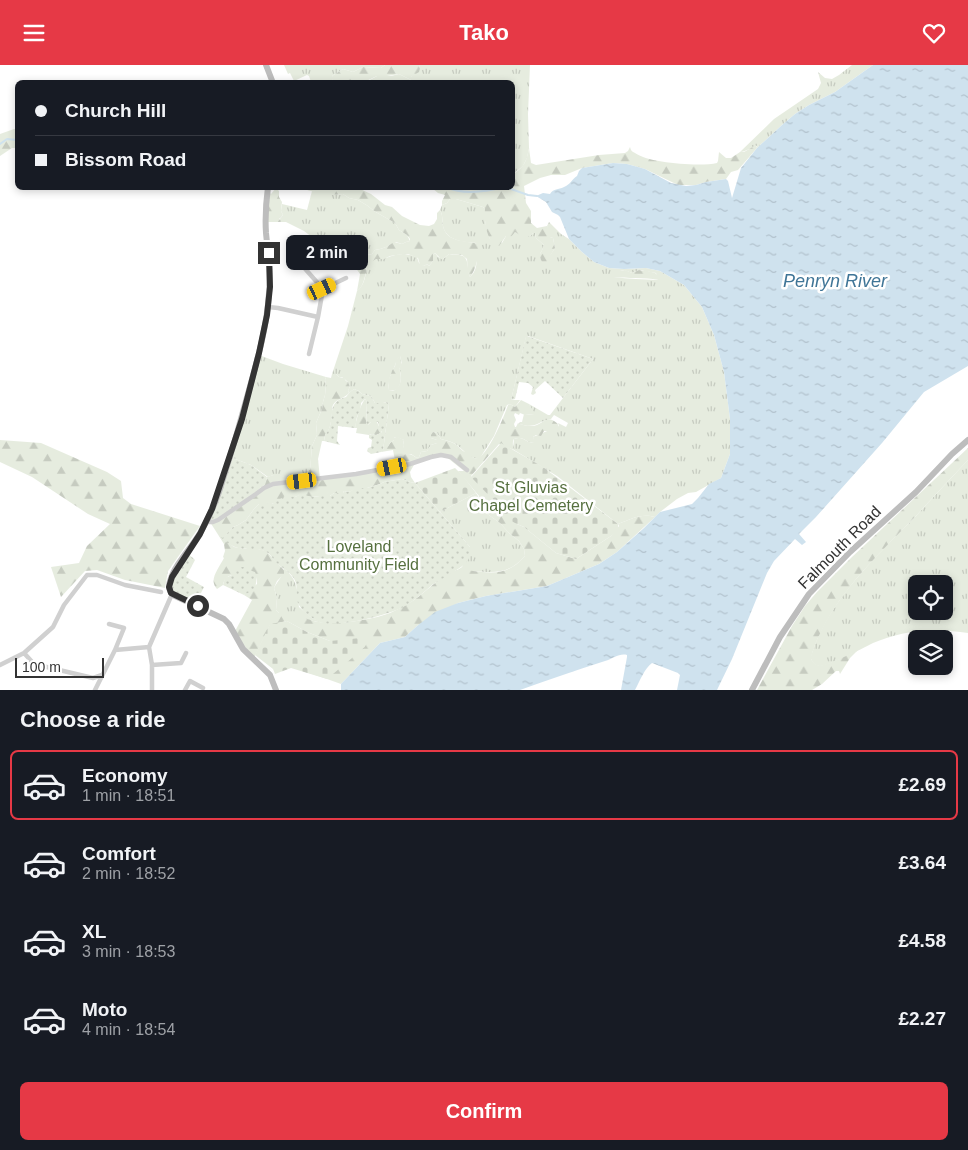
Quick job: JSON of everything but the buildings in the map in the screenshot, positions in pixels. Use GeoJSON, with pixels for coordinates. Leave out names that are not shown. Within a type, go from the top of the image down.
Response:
{"type":"FeatureCollection","features":[{"type":"Feature","properties":{"kind":"street"},"geometry":{"type":"LineString","coordinates":[[266,65],[272,80]]}},
{"type":"Feature","properties":{"kind":"street"},"geometry":{"type":"LineString","coordinates":[[268,190],[266,223],[270,271],[268,307],[259,353],[242,419],[219,491],[207,522],[172,577],[169,587],[172,593],[224,619],[229,624],[243,649],[270,675],[276,690]]}},
{"type":"Feature","properties":{"kind":"street"},"geometry":{"type":"LineString","coordinates":[[300,263],[322,289],[318,317],[309,354]]}},
{"type":"Feature","properties":{"kind":"street"},"geometry":{"type":"LineString","coordinates":[[322,289],[346,278]]}},
{"type":"Feature","properties":{"kind":"street"},"geometry":{"type":"LineString","coordinates":[[268,307],[318,317]]}},
{"type":"Feature","properties":{"kind":"street","name":"Falmouth Road"},"geometry":{"type":"LineString","coordinates":[[752,690],[780,637],[809,594],[850,552],[916,492],[968,440]]}},
{"type":"Feature","properties":{"kind":"street"},"geometry":{"type":"LineString","coordinates":[[207,522],[218,520],[272,484],[356,474],[410,464],[441,455],[451,457],[467,470]]}},
{"type":"Feature","properties":{"kind":"street"},"geometry":{"type":"LineString","coordinates":[[0,665],[24,653],[53,627],[64,605],[88,575],[97,575],[125,585],[162,592]]}},
{"type":"Feature","properties":{"kind":"street"},"geometry":{"type":"LineString","coordinates":[[152,690],[152,665],[149,647],[172,593]]}},
{"type":"Feature","properties":{"kind":"street"},"geometry":{"type":"LineString","coordinates":[[95,690],[124,628],[109,624]]}},
{"type":"Feature","properties":{"kind":"street"},"geometry":{"type":"LineString","coordinates":[[115,650],[149,647]]}},
{"type":"Feature","properties":{"kind":"street"},"geometry":{"type":"LineString","coordinates":[[24,653],[34,664],[93,678],[102,675]]}},
{"type":"Feature","properties":{"kind":"street"},"geometry":{"type":"LineString","coordinates":[[152,665],[181,663],[186,653]]}},
{"type":"Feature","properties":{"kind":"street"},"geometry":{"type":"LineString","coordinates":[[185,690],[190,681],[204,688]]}},
{"type":"Feature","properties":{"kind":"green space"},"geometry":{"type":"Polygon","coordinates":[[[284,65],[385,65],[381,68],[363,67],[353,72],[343,69],[332,76],[334,78],[332,80],[310,80],[307,75],[294,80],[290,73],[288,74],[284,65]]]}},
{"type":"Feature","properties":{"kind":"green space"},"geometry":{"type":"Polygon","coordinates":[[[385,65],[419,65],[420,68],[419,72],[411,77],[411,80],[399,74],[377,76],[368,80],[332,80],[332,76],[343,69],[353,72],[363,67],[381,68],[385,65]]]}},
{"type":"Feature","properties":{"kind":"green space"},"geometry":{"type":"Polygon","coordinates":[[[419,65],[530,65],[529,148],[523,166],[515,172],[515,80],[411,80],[411,77],[420,68],[419,65]]]}},
{"type":"Feature","properties":{"kind":"green space"},"geometry":{"type":"Polygon","coordinates":[[[852,65],[873,65],[835,92],[795,114],[757,148],[757,146],[740,152],[774,119],[818,89],[821,83],[818,72],[825,78],[832,79],[852,65]]]}},
{"type":"Feature","properties":{"kind":"green space"},"geometry":{"type":"Polygon","coordinates":[[[399,74],[411,80],[370,80],[377,76],[399,74]]]}},
{"type":"Feature","properties":{"kind":"green space"},"geometry":{"type":"Polygon","coordinates":[[[15,129],[15,148],[0,156],[0,134],[15,129]]]}},
{"type":"Feature","properties":{"kind":"green space"},"geometry":{"type":"Polygon","coordinates":[[[756,145],[757,148],[738,170],[731,172],[726,179],[696,185],[678,185],[645,169],[627,164],[613,163],[582,168],[565,175],[551,175],[524,186],[526,203],[531,211],[531,223],[537,228],[547,226],[550,231],[550,237],[553,238],[555,248],[547,265],[544,266],[540,253],[544,245],[536,238],[535,233],[530,236],[520,235],[515,232],[510,238],[506,236],[499,246],[495,246],[485,224],[485,209],[483,207],[456,199],[450,199],[442,205],[445,195],[434,190],[515,190],[515,173],[524,163],[529,148],[531,163],[536,165],[625,153],[630,147],[631,150],[642,156],[662,162],[699,165],[717,163],[719,152],[726,158],[731,158],[740,152],[744,152],[756,145]]]}},
{"type":"Feature","properties":{"kind":"green space"},"geometry":{"type":"Polygon","coordinates":[[[274,190],[279,191],[283,215],[279,219],[281,222],[266,222],[271,194],[274,190]]]}},
{"type":"Feature","properties":{"kind":"green space"},"geometry":{"type":"Polygon","coordinates":[[[308,190],[362,190],[385,205],[392,207],[402,216],[420,225],[429,226],[434,224],[437,219],[437,213],[440,210],[443,226],[448,235],[457,240],[478,244],[477,261],[473,272],[470,277],[467,259],[462,255],[449,254],[441,259],[435,253],[433,261],[429,266],[427,264],[424,266],[420,265],[418,258],[408,254],[390,256],[365,264],[364,266],[367,270],[362,284],[357,291],[360,274],[348,260],[350,261],[354,257],[362,260],[375,250],[394,242],[402,244],[410,241],[410,239],[399,230],[395,223],[358,200],[343,194],[308,190]]]}},
{"type":"Feature","properties":{"kind":"green space"},"geometry":{"type":"Polygon","coordinates":[[[312,191],[343,194],[358,200],[395,223],[399,230],[407,235],[410,241],[402,244],[396,242],[375,250],[362,260],[358,258],[349,260],[341,256],[339,258],[323,240],[312,237],[304,231],[279,220],[283,215],[281,211],[282,204],[307,210],[312,191]]]}},
{"type":"Feature","properties":{"kind":"green space"},"geometry":{"type":"Polygon","coordinates":[[[450,199],[456,199],[483,207],[485,209],[485,222],[490,239],[502,243],[506,236],[515,232],[530,236],[535,233],[536,238],[544,245],[540,256],[544,264],[555,248],[553,238],[550,237],[547,226],[549,222],[594,262],[609,268],[646,268],[660,271],[684,285],[702,307],[714,335],[724,372],[730,419],[730,454],[721,478],[696,492],[688,493],[677,499],[655,517],[641,516],[618,524],[557,476],[514,450],[514,439],[516,438],[534,442],[533,437],[559,426],[558,423],[566,427],[568,423],[554,415],[551,419],[533,425],[519,424],[522,422],[524,414],[534,414],[529,404],[550,415],[593,359],[528,336],[526,337],[511,400],[520,400],[515,407],[510,404],[507,405],[494,436],[480,458],[471,457],[455,444],[441,439],[437,433],[433,432],[431,438],[437,440],[437,443],[431,445],[427,451],[421,452],[417,458],[411,454],[396,456],[404,450],[404,440],[396,437],[383,451],[389,404],[387,402],[375,403],[371,396],[362,394],[354,389],[349,393],[350,387],[348,382],[336,374],[332,374],[357,291],[365,278],[367,269],[364,266],[365,264],[377,259],[404,254],[417,257],[419,263],[429,266],[433,261],[435,253],[443,259],[449,254],[465,257],[470,277],[473,274],[477,261],[476,243],[456,240],[445,231],[440,210],[442,205],[450,199]],[[624,270],[614,277],[658,280],[656,273],[639,270],[632,273],[624,270]],[[400,356],[390,376],[389,390],[396,390],[401,382],[399,369],[402,363],[400,356]]]}},
{"type":"Feature","properties":{"kind":"green space"},"geometry":{"type":"Polygon","coordinates":[[[625,270],[632,273],[639,270],[654,272],[659,280],[613,277],[620,273],[619,271],[625,270]]]}},
{"type":"Feature","properties":{"kind":"green space"},"geometry":{"type":"Polygon","coordinates":[[[526,336],[593,359],[563,398],[545,381],[535,390],[536,393],[533,395],[531,394],[533,387],[528,383],[519,382],[515,399],[511,400],[526,336]]]}},
{"type":"Feature","properties":{"kind":"green space"},"geometry":{"type":"Polygon","coordinates":[[[259,355],[326,377],[325,395],[316,423],[317,435],[312,446],[309,473],[294,473],[288,478],[276,475],[268,477],[251,465],[230,457],[259,355]]]}},
{"type":"Feature","properties":{"kind":"green space"},"geometry":{"type":"Polygon","coordinates":[[[400,355],[402,365],[399,369],[401,376],[400,384],[396,390],[389,390],[389,379],[396,360],[400,355]]]}},
{"type":"Feature","properties":{"kind":"green space"},"geometry":{"type":"Polygon","coordinates":[[[332,374],[336,374],[344,378],[350,387],[349,393],[336,401],[333,406],[330,425],[324,441],[322,441],[318,459],[320,479],[396,466],[393,450],[381,452],[396,436],[404,440],[405,451],[397,456],[408,454],[419,457],[421,452],[427,451],[431,445],[437,443],[437,440],[431,438],[433,432],[437,433],[441,439],[456,444],[474,458],[478,458],[484,454],[489,446],[508,405],[510,404],[515,407],[521,400],[529,404],[535,414],[525,415],[520,413],[519,415],[515,413],[515,427],[518,423],[532,426],[538,425],[545,420],[551,420],[558,424],[558,431],[553,434],[544,431],[541,436],[536,435],[533,437],[535,442],[520,438],[515,439],[513,440],[514,450],[499,444],[471,476],[517,524],[524,527],[556,553],[576,559],[611,536],[619,526],[618,524],[641,516],[655,517],[617,552],[599,564],[547,586],[486,596],[458,603],[417,626],[405,637],[380,643],[341,684],[306,672],[330,641],[307,632],[287,621],[270,625],[254,658],[234,633],[252,600],[244,595],[257,584],[257,577],[232,575],[217,589],[214,578],[224,558],[225,551],[224,544],[210,522],[254,495],[264,486],[267,477],[277,474],[288,478],[294,473],[309,473],[312,446],[317,435],[316,423],[325,395],[325,380],[326,377],[331,378],[332,374]],[[444,455],[415,463],[410,472],[415,483],[402,479],[384,482],[367,488],[358,488],[349,492],[334,493],[330,496],[312,497],[300,495],[269,505],[259,504],[246,520],[233,527],[223,539],[234,547],[266,551],[284,570],[284,574],[277,581],[274,588],[277,598],[276,610],[279,613],[294,613],[312,621],[327,623],[364,620],[382,616],[411,602],[438,580],[454,571],[502,571],[513,566],[525,556],[524,549],[519,541],[481,507],[479,496],[458,471],[464,471],[444,455]]]}},
{"type":"Feature","properties":{"kind":"green space"},"geometry":{"type":"Polygon","coordinates":[[[354,389],[362,394],[371,396],[375,403],[387,402],[389,404],[383,451],[381,452],[371,454],[367,451],[371,447],[372,440],[369,438],[369,435],[376,435],[382,432],[378,422],[371,422],[366,425],[367,402],[365,399],[361,403],[355,428],[338,426],[337,441],[340,445],[324,441],[331,424],[335,403],[346,397],[354,389]]]}},
{"type":"Feature","properties":{"kind":"green space"},"geometry":{"type":"Polygon","coordinates":[[[365,399],[367,402],[366,425],[371,422],[377,422],[382,430],[381,433],[376,435],[356,433],[357,417],[365,399]]]}},
{"type":"Feature","properties":{"kind":"green space"},"geometry":{"type":"Polygon","coordinates":[[[0,440],[41,443],[107,472],[121,481],[123,498],[131,504],[200,526],[168,571],[165,588],[125,580],[97,570],[85,571],[61,597],[51,567],[79,563],[87,546],[110,524],[88,514],[32,477],[0,462],[0,440]]]}},
{"type":"Feature","properties":{"kind":"green space","name":"St Gluvias Chapel Cemetery"},"geometry":{"type":"Polygon","coordinates":[[[501,443],[543,467],[618,524],[618,530],[576,559],[556,553],[524,527],[504,517],[503,510],[471,477],[501,443]]]}},
{"type":"Feature","properties":{"kind":"green space"},"geometry":{"type":"Polygon","coordinates":[[[968,448],[968,460],[855,580],[825,624],[816,641],[811,659],[815,664],[831,663],[858,650],[850,658],[840,674],[839,671],[836,671],[822,684],[812,690],[757,690],[792,626],[817,592],[968,448]]]}},
{"type":"Feature","properties":{"kind":"green space"},"geometry":{"type":"Polygon","coordinates":[[[230,457],[251,465],[267,477],[265,485],[218,520],[207,522],[230,457]]]}},
{"type":"Feature","properties":{"kind":"green space"},"geometry":{"type":"Polygon","coordinates":[[[968,460],[968,633],[953,630],[908,630],[908,632],[873,643],[832,663],[820,666],[815,665],[811,656],[829,616],[841,598],[855,580],[968,460]]]}},
{"type":"Feature","properties":{"kind":"green space"},"geometry":{"type":"Polygon","coordinates":[[[455,468],[476,493],[440,512],[415,483],[455,468]]]}},
{"type":"Feature","properties":{"kind":"green space","name":"Loveland Community Field"},"geometry":{"type":"Polygon","coordinates":[[[402,479],[415,483],[470,547],[470,554],[467,562],[458,569],[432,585],[405,606],[388,613],[365,619],[331,624],[316,620],[306,614],[299,605],[296,583],[293,577],[269,554],[261,550],[235,547],[219,536],[223,538],[233,527],[246,520],[259,504],[272,504],[285,496],[295,497],[301,494],[312,497],[330,496],[334,493],[349,492],[356,488],[367,488],[384,482],[402,479]]]}},
{"type":"Feature","properties":{"kind":"green space"},"geometry":{"type":"Polygon","coordinates":[[[476,493],[486,513],[519,541],[524,549],[525,556],[508,569],[496,572],[454,572],[462,567],[470,547],[440,512],[476,493]]]}},
{"type":"Feature","properties":{"kind":"green space"},"geometry":{"type":"Polygon","coordinates":[[[187,553],[195,560],[186,577],[204,587],[195,605],[176,595],[170,589],[170,582],[187,553]]]}},
{"type":"Feature","properties":{"kind":"green space"},"geometry":{"type":"Polygon","coordinates":[[[247,567],[255,572],[257,577],[255,589],[244,595],[223,585],[225,578],[232,575],[236,568],[247,567]]]}},
{"type":"Feature","properties":{"kind":"green space"},"geometry":{"type":"Polygon","coordinates":[[[283,568],[294,580],[299,607],[312,618],[324,623],[304,619],[293,613],[279,613],[276,610],[277,598],[274,588],[283,573],[283,568]]]}},
{"type":"Feature","properties":{"kind":"green space"},"geometry":{"type":"Polygon","coordinates":[[[287,621],[307,632],[330,641],[371,637],[364,648],[327,679],[291,668],[275,674],[273,669],[255,655],[270,624],[287,621]]]}},
{"type":"Feature","properties":{"kind":"water","name":"Penryn River"},"geometry":{"type":"Polygon","coordinates":[[[873,65],[968,65],[968,366],[924,392],[882,443],[799,534],[806,542],[802,545],[795,539],[774,561],[767,573],[732,659],[717,690],[677,690],[680,675],[652,663],[644,672],[635,690],[621,690],[627,655],[619,655],[520,690],[341,690],[341,684],[380,643],[405,637],[435,612],[458,603],[486,596],[547,586],[599,564],[617,552],[660,512],[692,504],[709,484],[721,478],[730,454],[730,419],[724,372],[714,335],[702,307],[684,285],[660,271],[646,268],[609,268],[594,262],[569,239],[560,217],[552,212],[546,202],[536,196],[543,193],[550,194],[566,186],[577,176],[582,168],[613,163],[627,164],[645,169],[671,183],[686,186],[726,179],[732,198],[741,168],[757,148],[795,114],[835,92],[873,65]]]}},
{"type":"Feature","properties":{"kind":"waterway"},"geometry":{"type":"LineString","coordinates":[[0,144],[7,139],[15,140]]}},
{"type":"Feature","properties":{"kind":"waterway"},"geometry":{"type":"LineString","coordinates":[[453,190],[474,192],[489,190]]}},
{"type":"Feature","properties":{"kind":"waterway"},"geometry":{"type":"LineString","coordinates":[[513,190],[537,196]]}},
{"type":"Feature","properties":{"kind":"route"},"geometry":{"type":"LineString","coordinates":[[198,606],[171,593],[169,589],[170,582],[210,515],[237,434],[261,346],[267,315],[270,287],[269,253]]}}]}
